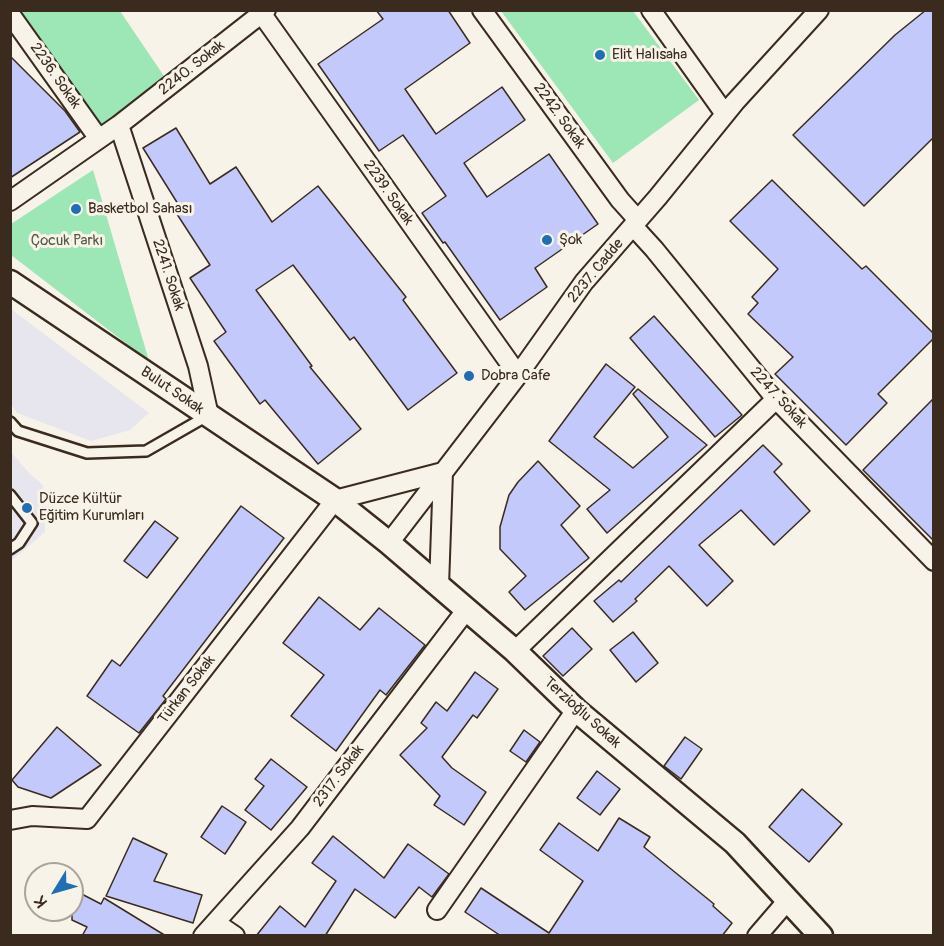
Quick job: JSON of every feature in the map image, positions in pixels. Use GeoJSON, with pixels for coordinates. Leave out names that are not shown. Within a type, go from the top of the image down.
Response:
{"type":"FeatureCollection","features":[{"type":"Feature","properties":{"kind":"street","name":"2242. Sokak"},"geometry":{"type":"LineString","coordinates":[[482,10],[635,223]]}},
{"type":"Feature","properties":{"kind":"street"},"geometry":{"type":"LineString","coordinates":[[651,10],[725,114]]}},
{"type":"Feature","properties":{"kind":"street","name":"2237. Cadde"},"geometry":{"type":"LineString","coordinates":[[388,543],[518,375],[584,282],[725,114],[819,10]]}},
{"type":"Feature","properties":{"kind":"street","name":"2240. Sokak"},"geometry":{"type":"LineString","coordinates":[[118,125],[262,12]]}},
{"type":"Feature","properties":{"kind":"street","name":"2239. Sokak"},"geometry":{"type":"LineString","coordinates":[[262,12],[518,375]]}},
{"type":"Feature","properties":{"kind":"street","name":"2236. Sokak"},"geometry":{"type":"LineString","coordinates":[[10,14],[99,139]]}},
{"type":"Feature","properties":{"kind":"street"},"geometry":{"type":"LineString","coordinates":[[10,201],[118,125]]}},
{"type":"Feature","properties":{"kind":"street","name":"2241. Sokak"},"geometry":{"type":"LineString","coordinates":[[118,125],[198,366],[209,416]]}},
{"type":"Feature","properties":{"kind":"street","name":"2247. Sokak"},"geometry":{"type":"LineString","coordinates":[[635,223],[776,399],[933,561]]}},
{"type":"Feature","properties":{"kind":"street","name":"Bulut Sokak"},"geometry":{"type":"LineString","coordinates":[[10,282],[334,500]]}},
{"type":"Feature","properties":{"kind":"street"},"geometry":{"type":"LineString","coordinates":[[515,651],[776,399]]}},
{"type":"Feature","properties":{"kind":"street"},"geometry":{"type":"LineString","coordinates":[[334,500],[443,472],[439,586]]}},
{"type":"Feature","properties":{"kind":"street","name":"Terzioğlu Sokak"},"geometry":{"type":"LineString","coordinates":[[334,500],[466,609],[515,651],[576,710],[735,843],[821,936]]}},
{"type":"Feature","properties":{"kind":"street","name":"Türkan Sokak"},"geometry":{"type":"LineString","coordinates":[[10,820],[32,816],[87,819],[334,500]]}},
{"type":"Feature","properties":{"kind":"street","name":"2317. Sokak"},"geometry":{"type":"LineString","coordinates":[[210,929],[300,828],[466,609]]}},
{"type":"Feature","properties":{"kind":"street"},"geometry":{"type":"LineString","coordinates":[[437,910],[576,710]]}},
{"type":"Feature","properties":{"kind":"street"},"geometry":{"type":"LineString","coordinates":[[757,936],[788,900]]}},
{"type":"Feature","properties":{"kind":"street"},"geometry":{"type":"LineString","coordinates":[[210,929],[235,936]]}},
{"type":"Feature","properties":{"kind":"lane"},"geometry":{"type":"LineString","coordinates":[[10,422],[18,431],[87,453],[146,451],[209,416]]}},
{"type":"Feature","properties":{"kind":"lane"},"geometry":{"type":"LineString","coordinates":[[10,495],[32,523],[19,543],[10,549]]}},
{"type":"Feature","properties":{"kind":"shaded area"},"geometry":{"type":"Polygon","coordinates":[[[10,309],[149,413],[130,430],[91,441],[17,413],[11,404],[10,309]]]}},
{"type":"Feature","properties":{"kind":"shaded area","name":"Düzce Kültür Eğitim Kurumları"},"geometry":{"type":"Polygon","coordinates":[[[10,451],[43,485],[45,532],[11,561],[10,451]]]}},
{"type":"Feature","properties":{"kind":"green space"},"geometry":{"type":"Polygon","coordinates":[[[10,11],[120,11],[170,85],[99,139],[10,11]]]}},
{"type":"Feature","properties":{"kind":"green space","name":"Elit Halısaha"},"geometry":{"type":"Polygon","coordinates":[[[501,11],[633,11],[699,100],[613,163],[501,11]]]}},
{"type":"Feature","properties":{"kind":"green space","name":"Çocuk Parkı"},"geometry":{"type":"Polygon","coordinates":[[[93,170],[149,361],[11,255],[11,224],[93,170]]]}},
{"type":"Feature","properties":{"kind":"building"},"geometry":{"type":"Polygon","coordinates":[[[376,10],[448,10],[470,43],[405,89],[436,134],[502,87],[525,120],[464,163],[487,197],[549,154],[598,224],[535,268],[547,287],[500,320],[422,213],[446,196],[403,135],[379,151],[318,64],[383,19],[376,10]]]}},
{"type":"Feature","properties":{"kind":"building"},"geometry":{"type":"Polygon","coordinates":[[[926,10],[933,10],[933,138],[864,206],[793,135],[895,35],[926,10]]]}},
{"type":"Feature","properties":{"kind":"building"},"geometry":{"type":"Polygon","coordinates":[[[10,56],[65,111],[80,132],[10,178],[10,56]]]}},
{"type":"Feature","properties":{"kind":"building"},"geometry":{"type":"Polygon","coordinates":[[[176,128],[210,184],[236,167],[272,222],[318,186],[406,297],[403,300],[457,373],[408,410],[354,337],[350,340],[293,265],[256,290],[312,366],[310,367],[361,429],[318,464],[265,400],[260,404],[214,341],[226,332],[190,278],[210,265],[173,208],[178,204],[143,148],[176,128]]]}},
{"type":"Feature","properties":{"kind":"building"},"geometry":{"type":"Polygon","coordinates":[[[772,180],[862,269],[866,266],[933,333],[933,339],[878,394],[887,403],[846,445],[775,374],[793,357],[748,314],[758,303],[752,297],[778,269],[730,221],[772,180]]]}},
{"type":"Feature","properties":{"kind":"building"},"geometry":{"type":"Polygon","coordinates":[[[654,316],[742,415],[715,437],[630,338],[654,316]]]}},
{"type":"Feature","properties":{"kind":"building"},"geometry":{"type":"Polygon","coordinates":[[[606,364],[635,387],[594,437],[633,468],[668,437],[633,394],[638,389],[707,445],[607,533],[587,509],[610,490],[549,441],[606,364]]]}},
{"type":"Feature","properties":{"kind":"building"},"geometry":{"type":"Polygon","coordinates":[[[933,399],[933,540],[863,470],[933,399]]]}},
{"type":"Feature","properties":{"kind":"building"},"geometry":{"type":"Polygon","coordinates":[[[763,445],[782,464],[774,472],[810,511],[774,545],[741,510],[699,545],[733,581],[707,606],[669,566],[635,599],[637,601],[613,622],[594,601],[619,580],[621,582],[763,445]]]}},
{"type":"Feature","properties":{"kind":"building"},"geometry":{"type":"Polygon","coordinates":[[[538,461],[580,506],[561,525],[589,558],[525,610],[509,592],[526,576],[500,549],[500,527],[509,495],[538,461]]]}},
{"type":"Feature","properties":{"kind":"building"},"geometry":{"type":"Polygon","coordinates":[[[241,506],[284,538],[163,696],[166,699],[139,733],[87,696],[112,660],[120,666],[241,506]]]}},
{"type":"Feature","properties":{"kind":"building"},"geometry":{"type":"Polygon","coordinates":[[[155,521],[178,538],[147,578],[124,561],[155,521]]]}},
{"type":"Feature","properties":{"kind":"building"},"geometry":{"type":"Polygon","coordinates":[[[319,597],[360,630],[379,608],[425,645],[386,695],[380,690],[336,751],[291,716],[324,675],[283,643],[319,597]]]}},
{"type":"Feature","properties":{"kind":"building"},"geometry":{"type":"Polygon","coordinates":[[[572,628],[592,649],[563,676],[543,656],[572,628]]]}},
{"type":"Feature","properties":{"kind":"building"},"geometry":{"type":"Polygon","coordinates":[[[633,632],[658,663],[636,682],[610,650],[633,632]]]}},
{"type":"Feature","properties":{"kind":"building"},"geometry":{"type":"Polygon","coordinates":[[[475,672],[498,689],[477,718],[473,715],[442,757],[452,768],[486,792],[464,825],[434,805],[440,796],[400,755],[427,728],[421,723],[436,702],[447,711],[475,672]]]}},
{"type":"Feature","properties":{"kind":"building"},"geometry":{"type":"Polygon","coordinates":[[[57,727],[101,765],[51,798],[18,787],[12,780],[57,727]]]}},
{"type":"Feature","properties":{"kind":"building"},"geometry":{"type":"Polygon","coordinates":[[[524,730],[540,742],[526,762],[510,751],[524,730]]]}},
{"type":"Feature","properties":{"kind":"building"},"geometry":{"type":"Polygon","coordinates":[[[685,737],[702,749],[681,779],[664,766],[685,737]]]}},
{"type":"Feature","properties":{"kind":"building"},"geometry":{"type":"Polygon","coordinates":[[[271,759],[307,787],[271,830],[245,810],[264,786],[255,779],[271,759]]]}},
{"type":"Feature","properties":{"kind":"building"},"geometry":{"type":"Polygon","coordinates":[[[597,771],[620,789],[600,815],[577,798],[597,771]]]}},
{"type":"Feature","properties":{"kind":"building"},"geometry":{"type":"Polygon","coordinates":[[[802,789],[842,824],[809,862],[769,827],[802,789]]]}},
{"type":"Feature","properties":{"kind":"building"},"geometry":{"type":"Polygon","coordinates":[[[222,806],[246,822],[225,854],[201,837],[222,806]]]}},
{"type":"Feature","properties":{"kind":"building"},"geometry":{"type":"Polygon","coordinates":[[[619,818],[650,837],[644,847],[714,904],[713,906],[732,923],[722,936],[501,936],[465,912],[481,888],[549,933],[583,881],[540,850],[559,823],[598,851],[619,818]]]}},
{"type":"Feature","properties":{"kind":"building"},"geometry":{"type":"Polygon","coordinates":[[[333,836],[384,878],[408,844],[449,874],[432,897],[419,887],[395,918],[355,889],[325,936],[256,936],[280,906],[305,927],[336,881],[312,863],[333,836]]]}},
{"type":"Feature","properties":{"kind":"building"},"geometry":{"type":"Polygon","coordinates":[[[133,838],[167,854],[154,881],[202,895],[193,923],[106,896],[133,838]]]}},
{"type":"Feature","properties":{"kind":"building"},"geometry":{"type":"Polygon","coordinates":[[[84,895],[101,904],[104,898],[166,936],[82,936],[87,927],[76,922],[84,922],[84,895]]]}},
{"type":"Feature","properties":{"kind":"place","name":"Elit Halısaha"},"geometry":{"type":"Point","coordinates":[600,55]}},
{"type":"Feature","properties":{"kind":"place","name":"Basketbol Sahası"},"geometry":{"type":"Point","coordinates":[76,209]}},
{"type":"Feature","properties":{"kind":"place","name":"Şok"},"geometry":{"type":"Point","coordinates":[547,240]}},
{"type":"Feature","properties":{"kind":"place","name":"Dobra Cafe"},"geometry":{"type":"Point","coordinates":[469,376]}},
{"type":"Feature","properties":{"kind":"place","name":"Düzce Kültür Eğitim Kurumları"},"geometry":{"type":"Point","coordinates":[27,508]}}]}
